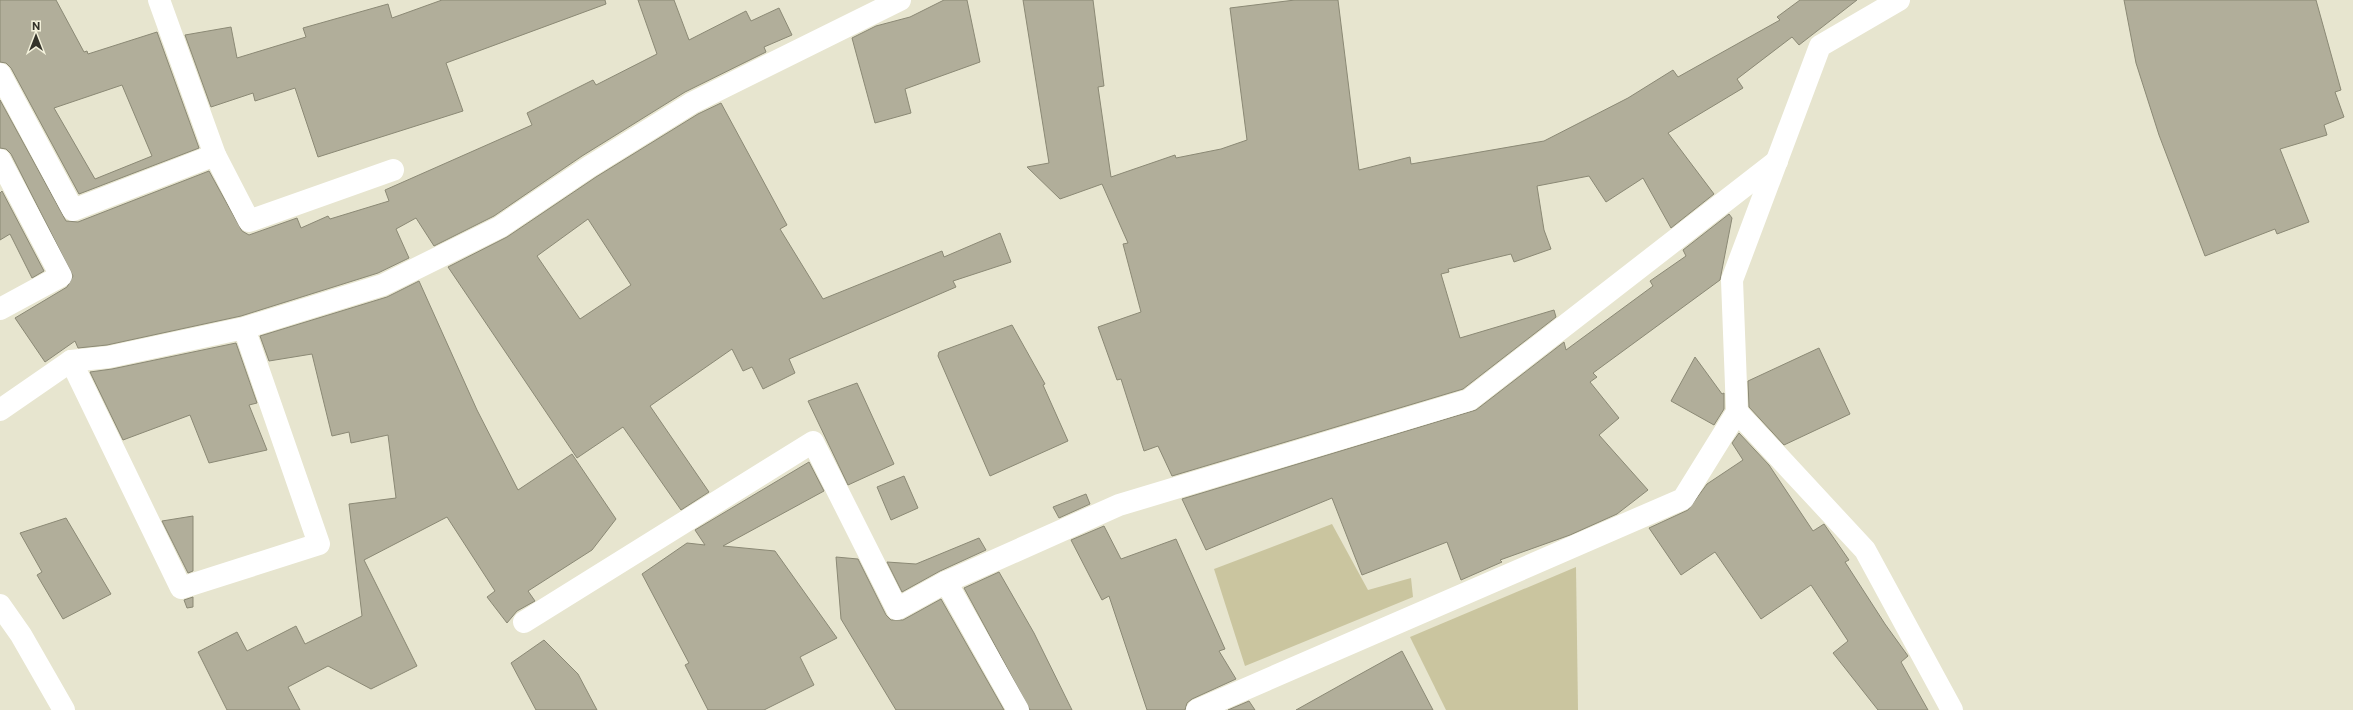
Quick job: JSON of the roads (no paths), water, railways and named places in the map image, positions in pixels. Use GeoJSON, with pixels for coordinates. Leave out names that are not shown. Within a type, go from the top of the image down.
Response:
{"type":"FeatureCollection","features":[{"type":"Feature","properties":{"kind":"street"},"geometry":{"type":"LineString","coordinates":[[159,0],[215,154],[249,221],[393,170]]}},
{"type":"Feature","properties":{"kind":"street"},"geometry":{"type":"LineString","coordinates":[[0,410],[71,361],[108,357],[244,328],[383,285],[500,227],[589,167],[692,103],[900,0]]}},
{"type":"Feature","properties":{"kind":"street"},"geometry":{"type":"LineString","coordinates":[[1197,710],[1683,499],[1737,412],[1732,280],[1820,46],[1899,0]]}},
{"type":"Feature","properties":{"kind":"street"},"geometry":{"type":"LineString","coordinates":[[0,74],[73,210],[215,154]]}},
{"type":"Feature","properties":{"kind":"street"},"geometry":{"type":"LineString","coordinates":[[0,160],[61,276],[0,309]]}},
{"type":"Feature","properties":{"kind":"street"},"geometry":{"type":"LineString","coordinates":[[524,622],[814,442],[897,609],[946,582],[1119,505],[1469,400],[1777,161]]}},
{"type":"Feature","properties":{"kind":"street"},"geometry":{"type":"LineString","coordinates":[[71,361],[181,588],[319,544],[244,328]]}},
{"type":"Feature","properties":{"kind":"street"},"geometry":{"type":"LineString","coordinates":[[1737,412],[1865,550],[1952,710]]}},
{"type":"Feature","properties":{"kind":"street"},"geometry":{"type":"LineString","coordinates":[[946,582],[1018,710]]}},
{"type":"Feature","properties":{"kind":"street"},"geometry":{"type":"LineString","coordinates":[[0,605],[21,635],[64,710]]}}]}
